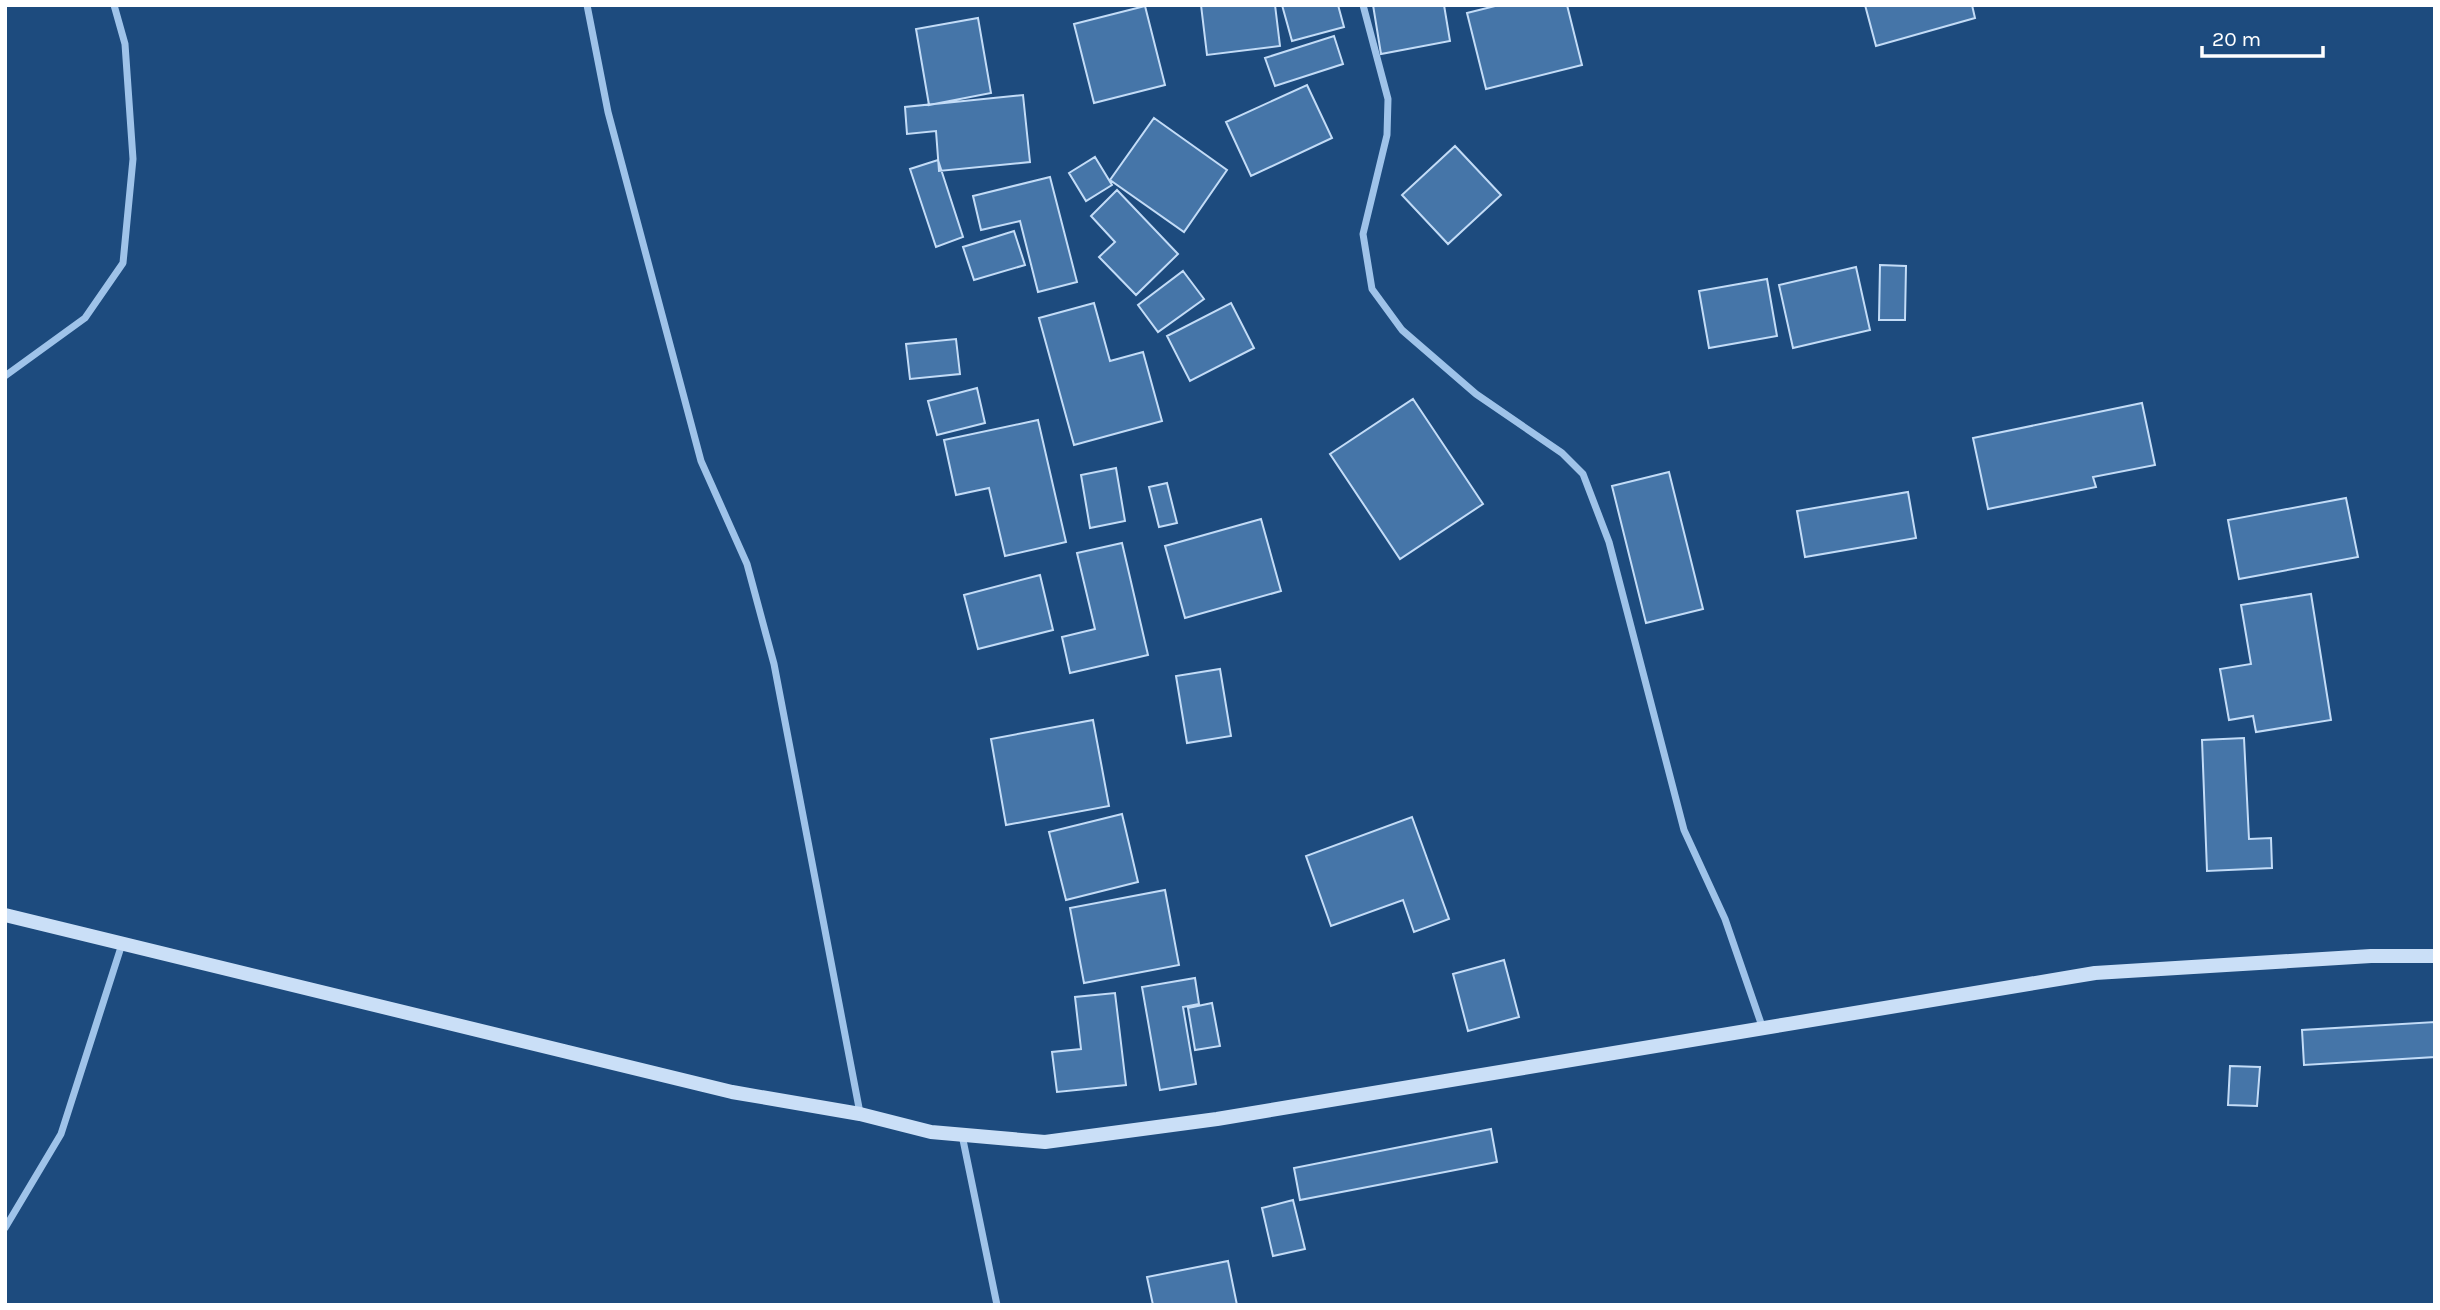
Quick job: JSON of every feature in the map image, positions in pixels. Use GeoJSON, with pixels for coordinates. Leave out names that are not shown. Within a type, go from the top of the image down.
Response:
{"type":"FeatureCollection","features":[{"type":"Feature","properties":{"kind":"street"},"geometry":{"type":"LineString","coordinates":[[5,376],[85,317],[122,263],[133,159],[125,44],[114,5]]}},
{"type":"Feature","properties":{"kind":"street"},"geometry":{"type":"LineString","coordinates":[[587,5],[608,112],[701,461],[747,564],[774,664],[860,1114]]}},
{"type":"Feature","properties":{"kind":"street"},"geometry":{"type":"LineString","coordinates":[[1363,5],[1388,99],[1387,135],[1363,234],[1372,289],[1402,330],[1476,394],[1562,453],[1583,474],[1609,542],[1684,830],[1725,919],[1763,1029]]}},
{"type":"Feature","properties":{"kind":"street"},"geometry":{"type":"LineString","coordinates":[[5,915],[732,1092],[860,1114],[931,1132],[1045,1142],[1217,1119],[2095,973],[2371,956],[2435,956]]}},
{"type":"Feature","properties":{"kind":"street"},"geometry":{"type":"LineString","coordinates":[[5,1228],[61,1134],[123,943]]}},
{"type":"Feature","properties":{"kind":"street"},"geometry":{"type":"LineString","coordinates":[[962,1135],[997,1305]]}},
{"type":"Feature","properties":{"kind":"building"},"geometry":{"type":"Polygon","coordinates":[[[1201,5],[1275,5],[1280,46],[1207,55],[1201,5]]]}},
{"type":"Feature","properties":{"kind":"building"},"geometry":{"type":"Polygon","coordinates":[[[1282,5],[1338,5],[1344,27],[1292,41],[1282,5]]]}},
{"type":"Feature","properties":{"kind":"building"},"geometry":{"type":"Polygon","coordinates":[[[1373,5],[1444,5],[1450,41],[1381,54],[1373,5]]]}},
{"type":"Feature","properties":{"kind":"building"},"geometry":{"type":"Polygon","coordinates":[[[1499,5],[1567,5],[1582,65],[1486,89],[1467,13],[1499,5]]]}},
{"type":"Feature","properties":{"kind":"building"},"geometry":{"type":"Polygon","coordinates":[[[1865,5],[1972,5],[1975,18],[1876,46],[1865,5]]]}},
{"type":"Feature","properties":{"kind":"building"},"geometry":{"type":"Polygon","coordinates":[[[1145,6],[1165,85],[1094,103],[1074,24],[1145,6]]]}},
{"type":"Feature","properties":{"kind":"building"},"geometry":{"type":"Polygon","coordinates":[[[978,18],[991,93],[929,105],[916,29],[978,18]]]}},
{"type":"Feature","properties":{"kind":"building"},"geometry":{"type":"Polygon","coordinates":[[[1334,36],[1343,64],[1275,86],[1265,58],[1334,36]]]}},
{"type":"Feature","properties":{"kind":"building"},"geometry":{"type":"Polygon","coordinates":[[[1307,85],[1332,138],[1251,176],[1226,122],[1307,85]]]}},
{"type":"Feature","properties":{"kind":"building"},"geometry":{"type":"Polygon","coordinates":[[[1023,95],[1030,162],[939,171],[936,131],[907,134],[905,107],[1023,95]]]}},
{"type":"Feature","properties":{"kind":"building"},"geometry":{"type":"Polygon","coordinates":[[[1154,118],[1227,170],[1184,232],[1110,180],[1154,118]]]}},
{"type":"Feature","properties":{"kind":"building"},"geometry":{"type":"Polygon","coordinates":[[[1455,146],[1501,195],[1448,244],[1402,195],[1455,146]]]}},
{"type":"Feature","properties":{"kind":"building"},"geometry":{"type":"Polygon","coordinates":[[[1095,157],[1112,185],[1086,201],[1069,173],[1095,157]]]}},
{"type":"Feature","properties":{"kind":"building"},"geometry":{"type":"Polygon","coordinates":[[[938,160],[963,237],[936,247],[910,169],[938,160]]]}},
{"type":"Feature","properties":{"kind":"building"},"geometry":{"type":"Polygon","coordinates":[[[1050,177],[1077,282],[1038,292],[1020,221],[981,230],[973,196],[1050,177]]]}},
{"type":"Feature","properties":{"kind":"building"},"geometry":{"type":"Polygon","coordinates":[[[1117,190],[1178,254],[1136,295],[1099,257],[1115,242],[1091,216],[1117,190]]]}},
{"type":"Feature","properties":{"kind":"building"},"geometry":{"type":"Polygon","coordinates":[[[1014,231],[1025,265],[974,280],[963,247],[1014,231]]]}},
{"type":"Feature","properties":{"kind":"building"},"geometry":{"type":"Polygon","coordinates":[[[1880,265],[1906,266],[1905,320],[1879,320],[1880,265]]]}},
{"type":"Feature","properties":{"kind":"building"},"geometry":{"type":"Polygon","coordinates":[[[1856,267],[1870,330],[1793,348],[1779,285],[1856,267]]]}},
{"type":"Feature","properties":{"kind":"building"},"geometry":{"type":"Polygon","coordinates":[[[1183,271],[1204,299],[1158,332],[1138,305],[1183,271]]]}},
{"type":"Feature","properties":{"kind":"building"},"geometry":{"type":"Polygon","coordinates":[[[1767,279],[1777,336],[1709,348],[1699,291],[1767,279]]]}},
{"type":"Feature","properties":{"kind":"building"},"geometry":{"type":"Polygon","coordinates":[[[1094,303],[1110,361],[1143,352],[1162,421],[1074,445],[1039,318],[1094,303]]]}},
{"type":"Feature","properties":{"kind":"building"},"geometry":{"type":"Polygon","coordinates":[[[1231,303],[1254,348],[1190,381],[1167,336],[1231,303]]]}},
{"type":"Feature","properties":{"kind":"building"},"geometry":{"type":"Polygon","coordinates":[[[956,339],[960,374],[910,379],[906,344],[956,339]]]}},
{"type":"Feature","properties":{"kind":"building"},"geometry":{"type":"Polygon","coordinates":[[[977,388],[985,423],[937,435],[928,401],[977,388]]]}},
{"type":"Feature","properties":{"kind":"building"},"geometry":{"type":"Polygon","coordinates":[[[1413,399],[1483,504],[1400,559],[1330,454],[1413,399]]]}},
{"type":"Feature","properties":{"kind":"building"},"geometry":{"type":"Polygon","coordinates":[[[2142,403],[2155,465],[2093,477],[2096,487],[1988,509],[1973,438],[2142,403]]]}},
{"type":"Feature","properties":{"kind":"building"},"geometry":{"type":"Polygon","coordinates":[[[1038,420],[1066,542],[1005,556],[989,488],[956,495],[944,440],[1038,420]]]}},
{"type":"Feature","properties":{"kind":"building"},"geometry":{"type":"Polygon","coordinates":[[[1116,468],[1125,521],[1090,528],[1081,475],[1116,468]]]}},
{"type":"Feature","properties":{"kind":"building"},"geometry":{"type":"Polygon","coordinates":[[[1669,472],[1703,609],[1646,623],[1612,486],[1669,472]]]}},
{"type":"Feature","properties":{"kind":"building"},"geometry":{"type":"Polygon","coordinates":[[[1167,483],[1177,523],[1159,527],[1149,487],[1167,483]]]}},
{"type":"Feature","properties":{"kind":"building"},"geometry":{"type":"Polygon","coordinates":[[[1908,492],[1916,538],[1805,557],[1797,511],[1908,492]]]}},
{"type":"Feature","properties":{"kind":"building"},"geometry":{"type":"Polygon","coordinates":[[[2346,498],[2358,557],[2239,579],[2228,520],[2346,498]]]}},
{"type":"Feature","properties":{"kind":"building"},"geometry":{"type":"Polygon","coordinates":[[[1261,519],[1281,591],[1185,618],[1165,546],[1261,519]]]}},
{"type":"Feature","properties":{"kind":"building"},"geometry":{"type":"Polygon","coordinates":[[[1122,543],[1148,655],[1070,673],[1062,637],[1095,629],[1077,553],[1122,543]]]}},
{"type":"Feature","properties":{"kind":"building"},"geometry":{"type":"Polygon","coordinates":[[[1040,575],[1053,630],[978,649],[964,595],[1040,575]]]}},
{"type":"Feature","properties":{"kind":"building"},"geometry":{"type":"Polygon","coordinates":[[[2311,594],[2331,720],[2256,732],[2253,716],[2229,720],[2220,669],[2251,664],[2241,605],[2311,594]]]}},
{"type":"Feature","properties":{"kind":"building"},"geometry":{"type":"Polygon","coordinates":[[[1220,669],[1231,736],[1187,743],[1176,676],[1220,669]]]}},
{"type":"Feature","properties":{"kind":"building"},"geometry":{"type":"Polygon","coordinates":[[[1093,720],[1109,806],[1006,825],[991,739],[1093,720]]]}},
{"type":"Feature","properties":{"kind":"building"},"geometry":{"type":"Polygon","coordinates":[[[2244,738],[2249,839],[2271,838],[2272,868],[2207,871],[2202,740],[2244,738]]]}},
{"type":"Feature","properties":{"kind":"building"},"geometry":{"type":"Polygon","coordinates":[[[1122,814],[1138,882],[1066,900],[1049,832],[1122,814]]]}},
{"type":"Feature","properties":{"kind":"building"},"geometry":{"type":"Polygon","coordinates":[[[1412,817],[1449,919],[1414,932],[1403,900],[1331,926],[1306,856],[1412,817]]]}},
{"type":"Feature","properties":{"kind":"building"},"geometry":{"type":"Polygon","coordinates":[[[1165,890],[1179,965],[1084,983],[1070,908],[1165,890]]]}},
{"type":"Feature","properties":{"kind":"building"},"geometry":{"type":"Polygon","coordinates":[[[1504,960],[1519,1017],[1468,1031],[1453,974],[1504,960]]]}},
{"type":"Feature","properties":{"kind":"building"},"geometry":{"type":"Polygon","coordinates":[[[1195,978],[1199,1004],[1183,1007],[1196,1084],[1160,1090],[1142,987],[1195,978]]]}},
{"type":"Feature","properties":{"kind":"building"},"geometry":{"type":"Polygon","coordinates":[[[1115,993],[1126,1085],[1057,1092],[1052,1052],[1081,1049],[1075,997],[1115,993]]]}},
{"type":"Feature","properties":{"kind":"building"},"geometry":{"type":"Polygon","coordinates":[[[1212,1003],[1220,1046],[1195,1050],[1188,1008],[1212,1003]]]}},
{"type":"Feature","properties":{"kind":"building"},"geometry":{"type":"Polygon","coordinates":[[[2435,1022],[2435,1057],[2304,1065],[2302,1030],[2435,1022]]]}},
{"type":"Feature","properties":{"kind":"building"},"geometry":{"type":"Polygon","coordinates":[[[2230,1066],[2260,1067],[2257,1106],[2228,1105],[2230,1066]]]}},
{"type":"Feature","properties":{"kind":"building"},"geometry":{"type":"Polygon","coordinates":[[[1491,1129],[1497,1162],[1300,1200],[1294,1168],[1491,1129]]]}},
{"type":"Feature","properties":{"kind":"building"},"geometry":{"type":"Polygon","coordinates":[[[1293,1200],[1305,1249],[1273,1256],[1262,1208],[1293,1200]]]}},
{"type":"Feature","properties":{"kind":"building"},"geometry":{"type":"Polygon","coordinates":[[[1228,1261],[1237,1305],[1153,1305],[1147,1277],[1228,1261]]]}}]}
